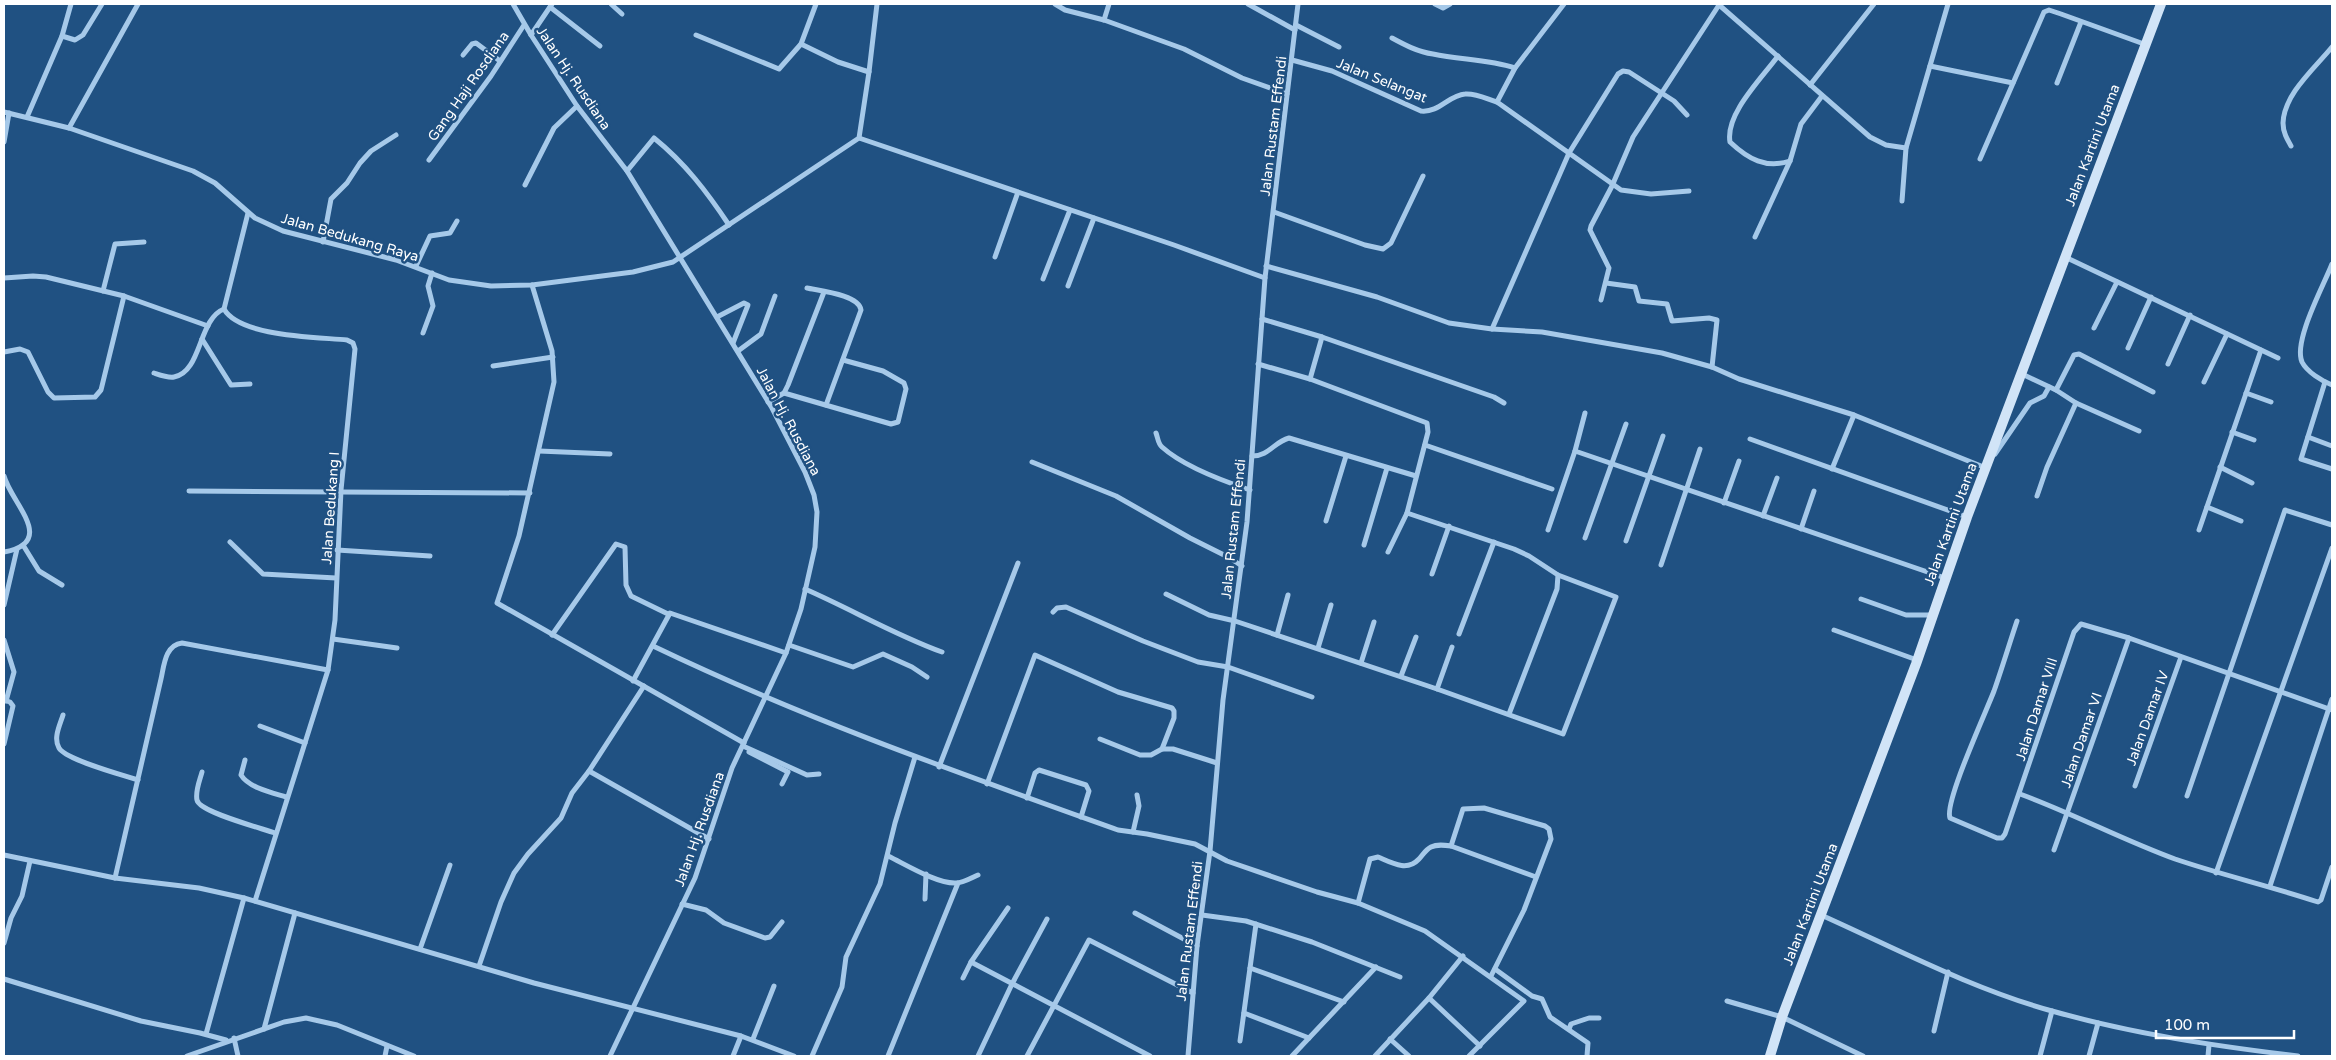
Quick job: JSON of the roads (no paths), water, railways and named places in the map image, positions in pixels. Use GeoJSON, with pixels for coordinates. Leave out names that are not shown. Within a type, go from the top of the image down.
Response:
{"type":"FeatureCollection","features":[{"type":"Feature","properties":{"kind":"street"},"geometry":{"type":"LineString","coordinates":[[27,118],[62,36],[70,4]]}},
{"type":"Feature","properties":{"kind":"street"},"geometry":{"type":"LineString","coordinates":[[62,36],[74,40],[84,35],[102,4]]}},
{"type":"Feature","properties":{"kind":"street"},"geometry":{"type":"LineString","coordinates":[[69,128],[138,4]]}},
{"type":"Feature","properties":{"kind":"street","name":"Jalan Hj. Rusdiana"},"geometry":{"type":"LineString","coordinates":[[513,4],[577,106],[627,171],[682,257],[768,402],[805,472],[814,495],[817,529],[806,589],[789,645],[732,768],[695,878],[610,1056]]}},
{"type":"Feature","properties":{"kind":"street"},"geometry":{"type":"LineString","coordinates":[[610,4],[622,14]]}},
{"type":"Feature","properties":{"kind":"street"},"geometry":{"type":"LineString","coordinates":[[696,35],[779,69],[801,44],[816,4]]}},
{"type":"Feature","properties":{"kind":"street"},"geometry":{"type":"LineString","coordinates":[[877,4],[859,138],[1174,245],[1265,278]]}},
{"type":"Feature","properties":{"kind":"street"},"geometry":{"type":"LineString","coordinates":[[1055,4],[1064,10],[1104,20],[1184,49],[1242,78],[1287,94]]}},
{"type":"Feature","properties":{"kind":"street"},"geometry":{"type":"LineString","coordinates":[[1104,20],[1110,4]]}},
{"type":"Feature","properties":{"kind":"street"},"geometry":{"type":"LineString","coordinates":[[1248,4],[1339,47]]}},
{"type":"Feature","properties":{"kind":"street","name":"Jalan Rustam Effendi"},"geometry":{"type":"LineString","coordinates":[[1188,1056],[1197,946],[1210,851],[1216,763],[1250,490],[1266,266],[1298,4]]}},
{"type":"Feature","properties":{"kind":"street"},"geometry":{"type":"LineString","coordinates":[[1435,4],[1443,8],[1450,4]]}},
{"type":"Feature","properties":{"kind":"street"},"geometry":{"type":"LineString","coordinates":[[1496,102],[1515,68],[1564,4]]}},
{"type":"Feature","properties":{"kind":"street"},"geometry":{"type":"LineString","coordinates":[[1601,300],[1606,283],[1608,264],[1590,230],[1612,186],[1633,137],[1718,4],[1870,137],[1886,145],[1906,148]]}},
{"type":"Feature","properties":{"kind":"street"},"geometry":{"type":"LineString","coordinates":[[1810,85],[1874,4]]}},
{"type":"Feature","properties":{"kind":"street"},"geometry":{"type":"LineString","coordinates":[[1902,201],[1906,148],[1942,18],[1948,4]]}},
{"type":"Feature","properties":{"kind":"street","name":"Jalan Kartini Utama"},"geometry":{"type":"LineString","coordinates":[[1770,1056],[1782,1017],[1917,660],[1985,469],[2160,4]]}},
{"type":"Feature","properties":{"kind":"street"},"geometry":{"type":"LineString","coordinates":[[531,35],[551,5],[600,46]]}},
{"type":"Feature","properties":{"kind":"street"},"geometry":{"type":"LineString","coordinates":[[1980,159],[2044,12],[2049,10],[2144,44]]}},
{"type":"Feature","properties":{"kind":"street"},"geometry":{"type":"LineString","coordinates":[[2058,83],[2081,22]]}},
{"type":"Feature","properties":{"kind":"street","name":"Gang Haji Rosdiana"},"geometry":{"type":"LineString","coordinates":[[429,160],[500,61],[524,24]]}},
{"type":"Feature","properties":{"kind":"street"},"geometry":{"type":"LineString","coordinates":[[1392,38],[1416,50],[1432,54],[1474,58],[1515,68]]}},
{"type":"Feature","properties":{"kind":"street"},"geometry":{"type":"LineString","coordinates":[[463,55],[476,43],[500,61]]}},
{"type":"Feature","properties":{"kind":"street"},"geometry":{"type":"LineString","coordinates":[[801,44],[838,62],[869,72]]}},
{"type":"Feature","properties":{"kind":"street"},"geometry":{"type":"LineString","coordinates":[[2291,146],[2284,134],[2283,124],[2288,105],[2293,94],[2332,47]]}},
{"type":"Feature","properties":{"kind":"street"},"geometry":{"type":"LineString","coordinates":[[1778,56],[1740,105],[1729,134],[1730,142],[1758,163],[1766,165],[1790,161]]}},
{"type":"Feature","properties":{"kind":"street","name":"Jalan Selangat"},"geometry":{"type":"LineString","coordinates":[[1292,60],[1332,72],[1421,111],[1435,110],[1464,93],[1496,102],[1569,153],[1612,186]]}},
{"type":"Feature","properties":{"kind":"street"},"geometry":{"type":"LineString","coordinates":[[1930,66],[2013,83]]}},
{"type":"Feature","properties":{"kind":"street"},"geometry":{"type":"LineString","coordinates":[[1492,329],[1569,153],[1618,74],[1623,71],[1629,72],[1674,101],[1687,115]]}},
{"type":"Feature","properties":{"kind":"street"},"geometry":{"type":"LineString","coordinates":[[1755,237],[1790,161],[1801,124],[1822,96]]}},
{"type":"Feature","properties":{"kind":"street"},"geometry":{"type":"LineString","coordinates":[[525,184],[554,128],[577,106]]}},
{"type":"Feature","properties":{"kind":"street"},"geometry":{"type":"LineString","coordinates":[[4,142],[6,113]]}},
{"type":"Feature","properties":{"kind":"street","name":"Jalan Bedukang Raya"},"geometry":{"type":"LineString","coordinates":[[6,113],[69,128],[203,175],[227,192],[248,213],[283,231],[416,266],[449,280],[491,286],[532,285],[651,269],[682,257],[859,138]]}},
{"type":"Feature","properties":{"kind":"street"},"geometry":{"type":"LineString","coordinates":[[324,242],[331,199],[348,183],[370,151],[396,135]]}},
{"type":"Feature","properties":{"kind":"street"},"geometry":{"type":"LineString","coordinates":[[627,171],[654,138],[677,157],[706,189],[730,225]]}},
{"type":"Feature","properties":{"kind":"street"},"geometry":{"type":"LineString","coordinates":[[1274,212],[1365,245],[1383,249],[1391,243],[1423,176]]}},
{"type":"Feature","properties":{"kind":"street"},"geometry":{"type":"LineString","coordinates":[[1612,186],[1621,190],[1651,194],[1689,191]]}},
{"type":"Feature","properties":{"kind":"street"},"geometry":{"type":"LineString","coordinates":[[995,257],[1018,192]]}},
{"type":"Feature","properties":{"kind":"street"},"geometry":{"type":"LineString","coordinates":[[1043,279],[1070,210]]}},
{"type":"Feature","properties":{"kind":"street"},"geometry":{"type":"LineString","coordinates":[[154,373],[170,377],[181,374],[194,359],[212,316],[224,309],[248,213]]}},
{"type":"Feature","properties":{"kind":"street"},"geometry":{"type":"LineString","coordinates":[[1068,286],[1094,218]]}},
{"type":"Feature","properties":{"kind":"street"},"geometry":{"type":"LineString","coordinates":[[416,266],[430,236],[450,233],[457,221]]}},
{"type":"Feature","properties":{"kind":"street"},"geometry":{"type":"LineString","coordinates":[[104,292],[115,244],[144,242]]}},
{"type":"Feature","properties":{"kind":"street"},"geometry":{"type":"LineString","coordinates":[[2065,257],[2278,358]]}},
{"type":"Feature","properties":{"kind":"street"},"geometry":{"type":"LineString","coordinates":[[2332,264],[2304,334],[2300,352],[2303,363],[2325,382],[2332,385]]}},
{"type":"Feature","properties":{"kind":"street"},"geometry":{"type":"LineString","coordinates":[[1266,266],[1377,298],[1448,323],[1492,329],[1542,332],[1662,352],[1712,367],[1739,379],[1854,415],[1985,469],[2030,403],[2044,396],[2049,387]]}},
{"type":"Feature","properties":{"kind":"street"},"geometry":{"type":"LineString","coordinates":[[423,333],[433,306],[428,286],[432,273]]}},
{"type":"Feature","properties":{"kind":"street"},"geometry":{"type":"LineString","coordinates":[[4,278],[46,277],[124,296],[208,326]]}},
{"type":"Feature","properties":{"kind":"street"},"geometry":{"type":"LineString","coordinates":[[2094,328],[2117,282]]}},
{"type":"Feature","properties":{"kind":"street"},"geometry":{"type":"LineString","coordinates":[[1606,283],[1636,287],[1638,299],[1642,302],[1667,304],[1669,316],[1673,321],[1709,318],[1717,320],[1712,367]]}},
{"type":"Feature","properties":{"kind":"street"},"geometry":{"type":"LineString","coordinates":[[532,285],[553,357],[552,396],[519,536],[497,603],[644,686],[788,772],[782,784]]}},
{"type":"Feature","properties":{"kind":"street"},"geometry":{"type":"LineString","coordinates":[[807,288],[856,300],[862,310],[826,405]]}},
{"type":"Feature","properties":{"kind":"street"},"geometry":{"type":"LineString","coordinates":[[768,402],[784,393],[794,372],[824,292]]}},
{"type":"Feature","properties":{"kind":"street"},"geometry":{"type":"LineString","coordinates":[[4,352],[20,349],[28,352],[48,392],[54,398],[95,397],[101,390],[124,296]]}},
{"type":"Feature","properties":{"kind":"street"},"geometry":{"type":"LineString","coordinates":[[738,351],[761,334],[775,296]]}},
{"type":"Feature","properties":{"kind":"street"},"geometry":{"type":"LineString","coordinates":[[2128,348],[2151,297]]}},
{"type":"Feature","properties":{"kind":"street"},"geometry":{"type":"LineString","coordinates":[[717,317],[744,303],[748,305],[733,343]]}},
{"type":"Feature","properties":{"kind":"street","name":"Jalan Bedukang I"},"geometry":{"type":"LineString","coordinates":[[224,309],[227,314],[241,322],[276,334],[347,340],[354,342],[356,349],[341,490],[333,639],[328,670],[286,797],[255,901]]}},
{"type":"Feature","properties":{"kind":"street"},"geometry":{"type":"LineString","coordinates":[[2168,364],[2190,315]]}},
{"type":"Feature","properties":{"kind":"street"},"geometry":{"type":"LineString","coordinates":[[1262,319],[1322,337],[1494,397],[1504,403]]}},
{"type":"Feature","properties":{"kind":"street"},"geometry":{"type":"LineString","coordinates":[[2204,382],[2227,334]]}},
{"type":"Feature","properties":{"kind":"street"},"geometry":{"type":"LineString","coordinates":[[1310,378],[1322,337]]}},
{"type":"Feature","properties":{"kind":"street"},"geometry":{"type":"LineString","coordinates":[[202,339],[231,385],[250,384]]}},
{"type":"Feature","properties":{"kind":"street"},"geometry":{"type":"LineString","coordinates":[[2199,530],[2261,350]]}},
{"type":"Feature","properties":{"kind":"street"},"geometry":{"type":"LineString","coordinates":[[2056,390],[2076,354],[2086,356],[2153,392]]}},
{"type":"Feature","properties":{"kind":"street"},"geometry":{"type":"LineString","coordinates":[[493,366],[553,357]]}},
{"type":"Feature","properties":{"kind":"street"},"geometry":{"type":"LineString","coordinates":[[784,393],[891,424],[898,422],[906,389],[901,380],[883,371],[843,360]]}},
{"type":"Feature","properties":{"kind":"street"},"geometry":{"type":"LineString","coordinates":[[1258,364],[1310,378],[1423,420],[1428,426],[1425,445],[1407,513],[1388,552]]}},
{"type":"Feature","properties":{"kind":"street"},"geometry":{"type":"LineString","coordinates":[[2022,374],[2056,390],[2076,403],[2139,432]]}},
{"type":"Feature","properties":{"kind":"street"},"geometry":{"type":"LineString","coordinates":[[2325,382],[2301,459],[2332,469]]}},
{"type":"Feature","properties":{"kind":"street"},"geometry":{"type":"LineString","coordinates":[[2246,393],[2271,402]]}},
{"type":"Feature","properties":{"kind":"street"},"geometry":{"type":"LineString","coordinates":[[2037,496],[2047,467],[2076,403]]}},
{"type":"Feature","properties":{"kind":"street"},"geometry":{"type":"LineString","coordinates":[[1548,530],[1575,451],[1585,413]]}},
{"type":"Feature","properties":{"kind":"street"},"geometry":{"type":"LineString","coordinates":[[1832,469],[1854,415]]}},
{"type":"Feature","properties":{"kind":"street"},"geometry":{"type":"LineString","coordinates":[[1585,538],[1626,424]]}},
{"type":"Feature","properties":{"kind":"street"},"geometry":{"type":"LineString","coordinates":[[2232,432],[2254,440]]}},
{"type":"Feature","properties":{"kind":"street"},"geometry":{"type":"LineString","coordinates":[[1156,433],[1163,448],[1180,460],[1228,483],[1250,490]]}},
{"type":"Feature","properties":{"kind":"street"},"geometry":{"type":"LineString","coordinates":[[1626,541],[1663,436]]}},
{"type":"Feature","properties":{"kind":"street"},"geometry":{"type":"LineString","coordinates":[[2308,437],[2332,446]]}},
{"type":"Feature","properties":{"kind":"street"},"geometry":{"type":"LineString","coordinates":[[1252,456],[1265,454],[1283,440],[1289,438],[1416,476]]}},
{"type":"Feature","properties":{"kind":"street"},"geometry":{"type":"LineString","coordinates":[[1750,439],[1967,518]]}},
{"type":"Feature","properties":{"kind":"street"},"geometry":{"type":"LineString","coordinates":[[1425,445],[1552,489]]}},
{"type":"Feature","properties":{"kind":"street"},"geometry":{"type":"LineString","coordinates":[[1661,565],[1700,449]]}},
{"type":"Feature","properties":{"kind":"street"},"geometry":{"type":"LineString","coordinates":[[539,450],[610,454]]}},
{"type":"Feature","properties":{"kind":"street"},"geometry":{"type":"LineString","coordinates":[[1575,451],[1945,578]]}},
{"type":"Feature","properties":{"kind":"street"},"geometry":{"type":"LineString","coordinates":[[1326,522],[1346,456]]}},
{"type":"Feature","properties":{"kind":"street"},"geometry":{"type":"LineString","coordinates":[[1724,503],[1739,461]]}},
{"type":"Feature","properties":{"kind":"street"},"geometry":{"type":"LineString","coordinates":[[1032,462],[1116,496],[1242,566]]}},
{"type":"Feature","properties":{"kind":"street"},"geometry":{"type":"LineString","coordinates":[[2220,467],[2252,483]]}},
{"type":"Feature","properties":{"kind":"street"},"geometry":{"type":"LineString","coordinates":[[1364,545],[1388,468]]}},
{"type":"Feature","properties":{"kind":"street"},"geometry":{"type":"LineString","coordinates":[[4,476],[7,488],[22,509],[29,525],[27,539],[23,545],[17,549],[4,552]]}},
{"type":"Feature","properties":{"kind":"street"},"geometry":{"type":"LineString","coordinates":[[1763,516],[1777,478]]}},
{"type":"Feature","properties":{"kind":"street"},"geometry":{"type":"LineString","coordinates":[[189,491],[341,490],[530,493]]}},
{"type":"Feature","properties":{"kind":"street"},"geometry":{"type":"LineString","coordinates":[[1801,529],[1814,491]]}},
{"type":"Feature","properties":{"kind":"street"},"geometry":{"type":"LineString","coordinates":[[2207,508],[2241,521]]}},
{"type":"Feature","properties":{"kind":"street"},"geometry":{"type":"LineString","coordinates":[[2187,796],[2285,510],[2332,525]]}},
{"type":"Feature","properties":{"kind":"street"},"geometry":{"type":"LineString","coordinates":[[1166,594],[1209,615],[1235,621],[1318,648],[1563,734],[1616,597],[1558,575],[1529,556],[1449,526],[1407,513]]}},
{"type":"Feature","properties":{"kind":"street"},"geometry":{"type":"LineString","coordinates":[[1432,574],[1449,526]]}},
{"type":"Feature","properties":{"kind":"street"},"geometry":{"type":"LineString","coordinates":[[230,542],[263,574],[336,578]]}},
{"type":"Feature","properties":{"kind":"street"},"geometry":{"type":"LineString","coordinates":[[1459,634],[1494,542]]}},
{"type":"Feature","properties":{"kind":"street"},"geometry":{"type":"LineString","coordinates":[[552,634],[616,544],[623,545],[626,548],[627,591],[631,596],[668,614],[673,613],[786,652]]}},
{"type":"Feature","properties":{"kind":"street"},"geometry":{"type":"LineString","coordinates":[[23,545],[40,571],[62,585]]}},
{"type":"Feature","properties":{"kind":"street"},"geometry":{"type":"LineString","coordinates":[[2216,873],[2332,548]]}},
{"type":"Feature","properties":{"kind":"street"},"geometry":{"type":"LineString","coordinates":[[4,605],[17,549]]}},
{"type":"Feature","properties":{"kind":"street"},"geometry":{"type":"LineString","coordinates":[[337,550],[430,556]]}},
{"type":"Feature","properties":{"kind":"street"},"geometry":{"type":"LineString","coordinates":[[940,767],[1018,563]]}},
{"type":"Feature","properties":{"kind":"street"},"geometry":{"type":"LineString","coordinates":[[2326,567],[2332,569]]}},
{"type":"Feature","properties":{"kind":"street"},"geometry":{"type":"LineString","coordinates":[[1509,714],[1557,589],[1558,575]]}},
{"type":"Feature","properties":{"kind":"street"},"geometry":{"type":"LineString","coordinates":[[806,589],[923,645],[942,652]]}},
{"type":"Feature","properties":{"kind":"street"},"geometry":{"type":"LineString","coordinates":[[1277,635],[1288,595]]}},
{"type":"Feature","properties":{"kind":"street"},"geometry":{"type":"LineString","coordinates":[[1861,599],[1906,615],[1932,614]]}},
{"type":"Feature","properties":{"kind":"street"},"geometry":{"type":"LineString","coordinates":[[1318,648],[1331,605]]}},
{"type":"Feature","properties":{"kind":"street"},"geometry":{"type":"LineString","coordinates":[[1053,612],[1057,608],[1066,607],[1143,641],[1198,662],[1228,667],[1312,697]]}},
{"type":"Feature","properties":{"kind":"street"},"geometry":{"type":"LineString","coordinates":[[633,681],[668,614]]}},
{"type":"Feature","properties":{"kind":"street","name":"Jalan Damar VIII"},"geometry":{"type":"LineString","coordinates":[[2017,621],[1994,691],[1957,785],[1949,815],[1950,818],[2000,838],[2005,834],[2020,794],[2074,632],[2081,624],[2129,638]]}},
{"type":"Feature","properties":{"kind":"street"},"geometry":{"type":"LineString","coordinates":[[1361,664],[1374,622]]}},
{"type":"Feature","properties":{"kind":"street"},"geometry":{"type":"LineString","coordinates":[[1834,630],[1917,660]]}},
{"type":"Feature","properties":{"kind":"street"},"geometry":{"type":"LineString","coordinates":[[1401,676],[1416,637]]}},
{"type":"Feature","properties":{"kind":"street"},"geometry":{"type":"LineString","coordinates":[[2129,638],[2330,710]]}},
{"type":"Feature","properties":{"kind":"street","name":"Jalan Damar VI"},"geometry":{"type":"LineString","coordinates":[[2054,850],[2129,638]]}},
{"type":"Feature","properties":{"kind":"street"},"geometry":{"type":"LineString","coordinates":[[333,639],[397,648]]}},
{"type":"Feature","properties":{"kind":"street"},"geometry":{"type":"LineString","coordinates":[[4,640],[14,672],[5,700],[12,703],[13,706],[4,744]]}},
{"type":"Feature","properties":{"kind":"street"},"geometry":{"type":"LineString","coordinates":[[115,878],[160,680],[169,650],[173,645],[182,644],[328,670]]}},
{"type":"Feature","properties":{"kind":"street"},"geometry":{"type":"LineString","coordinates":[[789,645],[854,667],[883,654],[912,667],[927,677]]}},
{"type":"Feature","properties":{"kind":"street"},"geometry":{"type":"LineString","coordinates":[[652,646],[766,698],[986,784],[1118,830],[1194,844],[1210,851],[1227,862],[1317,892],[1358,902],[1425,931],[1463,956],[1524,1001],[1469,1056]]}},
{"type":"Feature","properties":{"kind":"street"},"geometry":{"type":"LineString","coordinates":[[1437,689],[1452,647]]}},
{"type":"Feature","properties":{"kind":"street"},"geometry":{"type":"LineString","coordinates":[[986,784],[1035,655],[1118,692],[1172,708],[1174,710],[1174,718],[1162,750]]}},
{"type":"Feature","properties":{"kind":"street","name":"Jalan Damar IV"},"geometry":{"type":"LineString","coordinates":[[2135,786],[2181,657]]}},
{"type":"Feature","properties":{"kind":"street"},"geometry":{"type":"LineString","coordinates":[[479,966],[501,902],[514,873],[528,854],[561,818],[569,798],[589,771],[644,686]]}},
{"type":"Feature","properties":{"kind":"street"},"geometry":{"type":"LineString","coordinates":[[2270,886],[2330,710],[2332,699]]}},
{"type":"Feature","properties":{"kind":"street"},"geometry":{"type":"LineString","coordinates":[[63,715],[57,734],[60,751],[74,758],[138,780]]}},
{"type":"Feature","properties":{"kind":"street"},"geometry":{"type":"LineString","coordinates":[[260,726],[305,743]]}},
{"type":"Feature","properties":{"kind":"street"},"geometry":{"type":"LineString","coordinates":[[1100,738],[1140,755],[1151,755],[1162,750],[1173,749],[1216,763]]}},
{"type":"Feature","properties":{"kind":"street"},"geometry":{"type":"LineString","coordinates":[[743,746],[807,775],[819,774]]}},
{"type":"Feature","properties":{"kind":"street"},"geometry":{"type":"LineString","coordinates":[[812,1056],[842,987],[846,956],[880,884],[895,823],[915,757]]}},
{"type":"Feature","properties":{"kind":"street"},"geometry":{"type":"LineString","coordinates":[[245,760],[242,778],[255,786],[286,797]]}},
{"type":"Feature","properties":{"kind":"street"},"geometry":{"type":"LineString","coordinates":[[1027,798],[1035,773],[1039,770],[1086,785],[1090,791],[1081,817]]}},
{"type":"Feature","properties":{"kind":"street"},"geometry":{"type":"LineString","coordinates":[[589,771],[709,839]]}},
{"type":"Feature","properties":{"kind":"street"},"geometry":{"type":"LineString","coordinates":[[202,772],[197,795],[197,800],[201,805],[211,812],[275,833]]}},
{"type":"Feature","properties":{"kind":"street"},"geometry":{"type":"LineString","coordinates":[[2020,794],[2068,812],[2172,858],[2216,873],[2270,886],[2318,902],[2332,867]]}},
{"type":"Feature","properties":{"kind":"street"},"geometry":{"type":"LineString","coordinates":[[1132,832],[1139,806],[1137,796]]}},
{"type":"Feature","properties":{"kind":"street"},"geometry":{"type":"LineString","coordinates":[[1451,846],[1461,811],[1466,808],[1484,808],[1545,826],[1549,829],[1551,839],[1524,910],[1491,976]]}},
{"type":"Feature","properties":{"kind":"street"},"geometry":{"type":"LineString","coordinates":[[1358,902],[1370,859],[1378,857],[1393,864],[1406,866],[1416,862],[1427,849],[1433,846],[1451,846],[1536,877]]}},
{"type":"Feature","properties":{"kind":"street"},"geometry":{"type":"LineString","coordinates":[[4,855],[115,878],[199,888],[244,898],[527,981],[753,1039],[794,1056]]}},
{"type":"Feature","properties":{"kind":"street"},"geometry":{"type":"LineString","coordinates":[[888,856],[950,883],[958,883],[978,875]]}},
{"type":"Feature","properties":{"kind":"street"},"geometry":{"type":"LineString","coordinates":[[4,943],[11,918],[22,896],[30,861]]}},
{"type":"Feature","properties":{"kind":"street"},"geometry":{"type":"LineString","coordinates":[[420,949],[450,865]]}},
{"type":"Feature","properties":{"kind":"street"},"geometry":{"type":"LineString","coordinates":[[925,899],[926,874]]}},
{"type":"Feature","properties":{"kind":"street"},"geometry":{"type":"LineString","coordinates":[[888,1056],[958,883]]}},
{"type":"Feature","properties":{"kind":"street"},"geometry":{"type":"LineString","coordinates":[[206,1034],[244,898]]}},
{"type":"Feature","properties":{"kind":"street"},"geometry":{"type":"LineString","coordinates":[[682,904],[706,910],[724,923],[765,938],[770,937],[782,922]]}},
{"type":"Feature","properties":{"kind":"street"},"geometry":{"type":"LineString","coordinates":[[963,978],[971,962],[1008,908]]}},
{"type":"Feature","properties":{"kind":"street"},"geometry":{"type":"LineString","coordinates":[[1135,912],[1197,946]]}},
{"type":"Feature","properties":{"kind":"street"},"geometry":{"type":"LineString","coordinates":[[264,1029],[295,913]]}},
{"type":"Feature","properties":{"kind":"street"},"geometry":{"type":"LineString","coordinates":[[1202,915],[1256,924],[1400,977]]}},
{"type":"Feature","properties":{"kind":"street"},"geometry":{"type":"LineString","coordinates":[[1821,915],[1948,972],[2052,1011],[2158,1037],[2286,1056],[2298,1056]]}},
{"type":"Feature","properties":{"kind":"street"},"geometry":{"type":"LineString","coordinates":[[978,1056],[1012,984],[1047,920]]}},
{"type":"Feature","properties":{"kind":"street"},"geometry":{"type":"LineString","coordinates":[[1240,1041],[1256,924]]}},
{"type":"Feature","properties":{"kind":"street"},"geometry":{"type":"LineString","coordinates":[[1027,1056],[1089,940],[1193,993]]}},
{"type":"Feature","properties":{"kind":"street"},"geometry":{"type":"LineString","coordinates":[[1375,1056],[1429,998],[1463,956]]}},
{"type":"Feature","properties":{"kind":"street"},"geometry":{"type":"LineString","coordinates":[[971,962],[1150,1056]]}},
{"type":"Feature","properties":{"kind":"street"},"geometry":{"type":"LineString","coordinates":[[1292,1056],[1376,967]]}},
{"type":"Feature","properties":{"kind":"street"},"geometry":{"type":"LineString","coordinates":[[1250,968],[1344,1002]]}},
{"type":"Feature","properties":{"kind":"street"},"geometry":{"type":"LineString","coordinates":[[1495,969],[1532,996],[1542,1000],[1550,1017],[1588,1043],[1587,1056]]}},
{"type":"Feature","properties":{"kind":"street"},"geometry":{"type":"LineString","coordinates":[[1934,1030],[1948,972]]}},
{"type":"Feature","properties":{"kind":"street"},"geometry":{"type":"LineString","coordinates":[[4,979],[140,1021],[206,1034],[226,1040]]}},
{"type":"Feature","properties":{"kind":"street"},"geometry":{"type":"LineString","coordinates":[[753,1039],[774,986]]}},
{"type":"Feature","properties":{"kind":"street"},"geometry":{"type":"LineString","coordinates":[[1429,998],[1480,1046]]}},
{"type":"Feature","properties":{"kind":"street"},"geometry":{"type":"LineString","coordinates":[[1728,1001],[1782,1017],[1862,1056]]}},
{"type":"Feature","properties":{"kind":"street"},"geometry":{"type":"LineString","coordinates":[[2040,1056],[2052,1011]]}},
{"type":"Feature","properties":{"kind":"street"},"geometry":{"type":"LineString","coordinates":[[1244,1013],[1309,1038]]}},
{"type":"Feature","properties":{"kind":"street"},"geometry":{"type":"LineString","coordinates":[[1569,1029],[1571,1024],[1599,1018]]}},
{"type":"Feature","properties":{"kind":"street"},"geometry":{"type":"LineString","coordinates":[[187,1056],[226,1040],[291,1020],[315,1019],[337,1025],[414,1056]]}},
{"type":"Feature","properties":{"kind":"street"},"geometry":{"type":"LineString","coordinates":[[2089,1056],[2098,1023]]}},
{"type":"Feature","properties":{"kind":"street"},"geometry":{"type":"LineString","coordinates":[[734,1056],[741,1036]]}},
{"type":"Feature","properties":{"kind":"street"},"geometry":{"type":"LineString","coordinates":[[234,1038],[238,1056]]}},
{"type":"Feature","properties":{"kind":"street"},"geometry":{"type":"LineString","coordinates":[[1390,1039],[1409,1056]]}},
{"type":"Feature","properties":{"kind":"street"},"geometry":{"type":"LineString","coordinates":[[2208,1056],[2209,1045]]}},
{"type":"Feature","properties":{"kind":"street"},"geometry":{"type":"LineString","coordinates":[[385,1056],[387,1046]]}}]}
